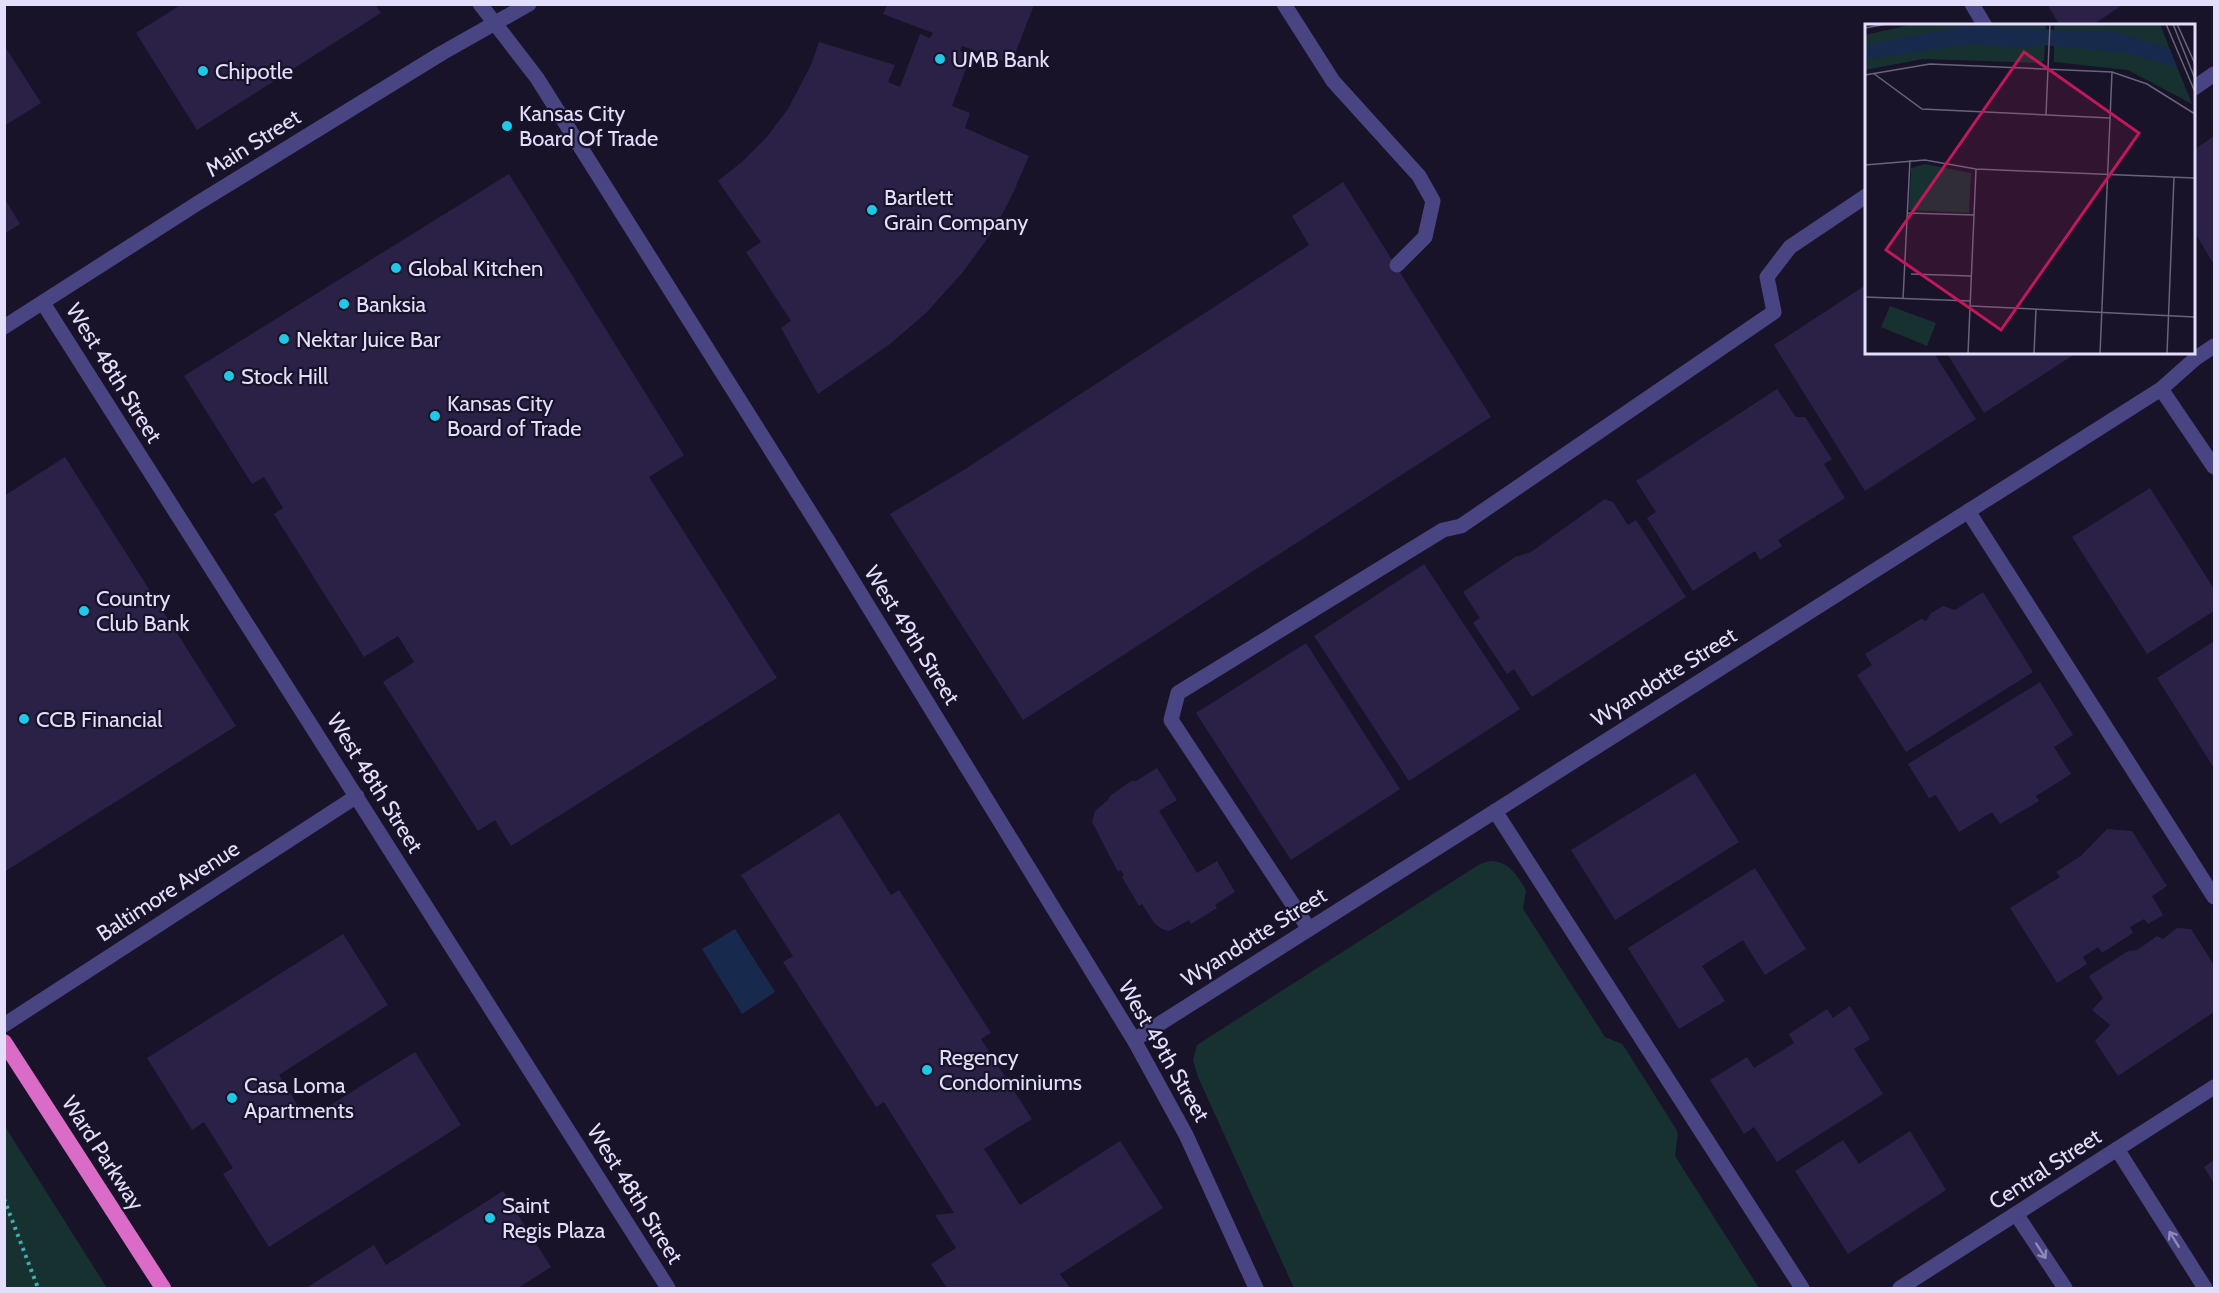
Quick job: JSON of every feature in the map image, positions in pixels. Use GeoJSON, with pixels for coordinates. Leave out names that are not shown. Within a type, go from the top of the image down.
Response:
{"type":"FeatureCollection","features":[{"type":"Feature","properties":{"kind":"highway","name":"Ward Parkway"},"geometry":{"type":"LineString","coordinates":[[4,1042],[163,1288]]}},
{"type":"Feature","properties":{"kind":"street","name":"West 49th Street"},"geometry":{"type":"LineString","coordinates":[[480,4],[543,88],[830,544],[1134,1040],[1186,1135],[1256,1288]]}},
{"type":"Feature","properties":{"kind":"street","name":"Main Street"},"geometry":{"type":"LineString","coordinates":[[4,327],[412,72],[529,4]]}},
{"type":"Feature","properties":{"kind":"street"},"geometry":{"type":"LineString","coordinates":[[1284,4],[1333,81],[1419,176],[1433,201],[1425,237],[1397,265]]}},
{"type":"Feature","properties":{"kind":"street"},"geometry":{"type":"LineString","coordinates":[[1972,4],[1984,24]]}},
{"type":"Feature","properties":{"kind":"street"},"geometry":{"type":"LineString","coordinates":[[2195,87],[2214,74]]}},
{"type":"Feature","properties":{"kind":"street"},"geometry":{"type":"LineString","coordinates":[[1309,929],[1171,720],[1178,693],[1443,530],[1461,526],[1774,312],[1767,277],[1790,246],[1865,197]]}},
{"type":"Feature","properties":{"kind":"street","name":"West 48th Street"},"geometry":{"type":"LineString","coordinates":[[43,303],[668,1288]]}},
{"type":"Feature","properties":{"kind":"street","name":"Wyandotte Street"},"geometry":{"type":"LineString","coordinates":[[1134,1040],[2161,388],[2194,355],[2214,346]]}},
{"type":"Feature","properties":{"kind":"street"},"geometry":{"type":"LineString","coordinates":[[2161,388],[2214,467]]}},
{"type":"Feature","properties":{"kind":"street"},"geometry":{"type":"LineString","coordinates":[[1968,511],[2214,897]]}},
{"type":"Feature","properties":{"kind":"street","name":"Baltimore Avenue"},"geometry":{"type":"LineString","coordinates":[[4,1025],[357,796]]}},
{"type":"Feature","properties":{"kind":"street"},"geometry":{"type":"LineString","coordinates":[[1495,811],[1803,1288]]}},
{"type":"Feature","properties":{"kind":"street","name":"Central Street"},"geometry":{"type":"LineString","coordinates":[[1900,1288],[2214,1087]]}},
{"type":"Feature","properties":{"kind":"street"},"geometry":{"type":"LineString","coordinates":[[2117,1149],[2205,1288]]}},
{"type":"Feature","properties":{"kind":"street"},"geometry":{"type":"LineString","coordinates":[[2016,1214],[2065,1288]]}},
{"type":"Feature","properties":{"kind":"path"},"geometry":{"type":"LineString","coordinates":[[4,1199],[38,1288]]}},
{"type":"Feature","properties":{"kind":"green space"},"geometry":{"type":"Polygon","coordinates":[[[1490,861],[1507,866],[1523,884],[1526,890],[1523,909],[1605,1037],[1622,1044],[1676,1129],[1678,1134],[1675,1156],[1759,1288],[1294,1288],[1198,1077],[1193,1060],[1197,1045],[1480,864],[1490,861]]]}},
{"type":"Feature","properties":{"kind":"green space"},"geometry":{"type":"Polygon","coordinates":[[[5,1126],[16,1144],[107,1288],[5,1288],[5,1126]]]}},
{"type":"Feature","properties":{"kind":"water"},"geometry":{"type":"Polygon","coordinates":[[[735,929],[775,992],[742,1014],[702,949],[735,929]]]}},
{"type":"Feature","properties":{"kind":"building"},"geometry":{"type":"Polygon","coordinates":[[[182,4],[375,4],[381,13],[197,130],[136,33],[182,4]]]}},
{"type":"Feature","properties":{"kind":"building"},"geometry":{"type":"Polygon","coordinates":[[[2047,4],[2124,4],[2094,24],[2059,24],[2047,4]]]}},
{"type":"Feature","properties":{"kind":"building","name":"Bartlett Grain Company"},"geometry":{"type":"Polygon","coordinates":[[[887,5],[1034,5],[1011,64],[962,46],[960,51],[971,55],[952,106],[970,113],[965,128],[1029,156],[995,228],[963,272],[926,313],[890,344],[818,394],[781,328],[791,321],[746,252],[761,242],[718,181],[766,138],[788,109],[811,65],[819,42],[895,65],[888,82],[900,87],[920,34],[930,38],[933,33],[883,14],[887,5]]]}},
{"type":"Feature","properties":{"kind":"building"},"geometry":{"type":"Polygon","coordinates":[[[4,45],[41,103],[4,126],[4,45]]]}},
{"type":"Feature","properties":{"kind":"building"},"geometry":{"type":"Polygon","coordinates":[[[2214,136],[2214,265],[2195,233],[2195,149],[2214,136]]]}},
{"type":"Feature","properties":{"kind":"building","name":"Kansas City Board of Trade"},"geometry":{"type":"Polygon","coordinates":[[[509,174],[684,455],[649,477],[777,678],[511,846],[495,820],[478,831],[383,682],[414,662],[398,636],[364,657],[274,514],[283,508],[264,477],[252,484],[184,376],[509,174]]]}},
{"type":"Feature","properties":{"kind":"building"},"geometry":{"type":"Polygon","coordinates":[[[1343,182],[1491,417],[1023,720],[890,514],[967,468],[1309,245],[1292,216],[1343,182]]]}},
{"type":"Feature","properties":{"kind":"building"},"geometry":{"type":"Polygon","coordinates":[[[4,198],[20,224],[4,234],[4,198]]]}},
{"type":"Feature","properties":{"kind":"building"},"geometry":{"type":"Polygon","coordinates":[[[1865,286],[1865,354],[1934,354],[1976,419],[1865,491],[1774,345],[1865,286]]]}},
{"type":"Feature","properties":{"kind":"building"},"geometry":{"type":"Polygon","coordinates":[[[1947,354],[2075,354],[1984,413],[1947,354]]]}},
{"type":"Feature","properties":{"kind":"building"},"geometry":{"type":"Polygon","coordinates":[[[1777,389],[1796,417],[1805,417],[1832,459],[1824,464],[1845,498],[1778,540],[1782,546],[1760,560],[1755,551],[1693,591],[1647,518],[1656,512],[1636,481],[1777,389]]]}},
{"type":"Feature","properties":{"kind":"building","name":"Country Club Bank"},"geometry":{"type":"Polygon","coordinates":[[[65,457],[236,726],[4,872],[4,496],[65,457]]]}},
{"type":"Feature","properties":{"kind":"building"},"geometry":{"type":"Polygon","coordinates":[[[2150,488],[2214,589],[2214,611],[2147,654],[2072,537],[2150,488]]]}},
{"type":"Feature","properties":{"kind":"building"},"geometry":{"type":"Polygon","coordinates":[[[1605,499],[1613,502],[1628,525],[1636,520],[1686,597],[1532,697],[1514,669],[1507,674],[1473,623],[1480,618],[1463,592],[1515,557],[1531,552],[1605,499]]]}},
{"type":"Feature","properties":{"kind":"building"},"geometry":{"type":"Polygon","coordinates":[[[1424,564],[1520,709],[1409,781],[1314,636],[1424,564]]]}},
{"type":"Feature","properties":{"kind":"building"},"geometry":{"type":"Polygon","coordinates":[[[1983,592],[2033,672],[1906,752],[1857,675],[1872,665],[1865,654],[1921,619],[1926,621],[1931,613],[1943,606],[1955,610],[1983,592]]]}},
{"type":"Feature","properties":{"kind":"building"},"geometry":{"type":"Polygon","coordinates":[[[2214,641],[2214,768],[2157,678],[2214,641]]]}},
{"type":"Feature","properties":{"kind":"building"},"geometry":{"type":"Polygon","coordinates":[[[1306,643],[1400,789],[1291,860],[1196,713],[1306,643]]]}},
{"type":"Feature","properties":{"kind":"building"},"geometry":{"type":"Polygon","coordinates":[[[2040,682],[2073,735],[2054,747],[2071,774],[2036,796],[2039,801],[2000,824],[1992,812],[1959,832],[1936,795],[1929,798],[1908,764],[2040,682]]]}},
{"type":"Feature","properties":{"kind":"building"},"geometry":{"type":"Polygon","coordinates":[[[1157,768],[1177,800],[1159,811],[1197,873],[1217,861],[1235,892],[1215,905],[1217,908],[1191,924],[1189,920],[1169,931],[1155,924],[1142,904],[1139,906],[1122,877],[1124,876],[1121,870],[1118,872],[1092,822],[1095,811],[1110,796],[1131,781],[1136,781],[1157,768]]]}},
{"type":"Feature","properties":{"kind":"building"},"geometry":{"type":"Polygon","coordinates":[[[1695,773],[1739,842],[1615,920],[1571,850],[1695,773]]]}},
{"type":"Feature","properties":{"kind":"building","name":"Regency Condominiums"},"geometry":{"type":"Polygon","coordinates":[[[839,813],[891,895],[899,890],[991,1033],[981,1039],[1032,1119],[984,1149],[1020,1205],[1120,1141],[1163,1208],[1060,1274],[1070,1288],[947,1288],[931,1264],[956,1248],[935,1215],[954,1213],[884,1102],[876,1107],[783,962],[793,956],[741,875],[839,813]]]}},
{"type":"Feature","properties":{"kind":"building"},"geometry":{"type":"Polygon","coordinates":[[[2107,829],[2132,831],[2167,886],[2152,896],[2163,915],[2148,924],[2144,919],[2130,927],[2133,933],[2102,953],[2098,947],[2083,957],[2087,964],[2057,983],[2010,908],[2060,877],[2056,872],[2081,856],[2107,829]]]}},
{"type":"Feature","properties":{"kind":"building"},"geometry":{"type":"Polygon","coordinates":[[[1755,868],[1806,949],[1765,975],[1743,940],[1702,966],[1725,1001],[1679,1029],[1628,948],[1755,868]]]}},
{"type":"Feature","properties":{"kind":"building"},"geometry":{"type":"Polygon","coordinates":[[[2177,928],[2191,929],[2214,965],[2214,1012],[2118,1076],[2095,1041],[2110,1025],[2092,1010],[2103,998],[2089,976],[2128,951],[2137,950],[2157,936],[2163,939],[2177,928]]]}},
{"type":"Feature","properties":{"kind":"building","name":"Casa Loma Apartments"},"geometry":{"type":"Polygon","coordinates":[[[343,934],[388,1005],[279,1075],[307,1120],[415,1052],[461,1125],[269,1247],[223,1174],[233,1168],[204,1122],[192,1130],[147,1058],[343,934]]]}},
{"type":"Feature","properties":{"kind":"building"},"geometry":{"type":"Polygon","coordinates":[[[1850,1006],[1870,1039],[1854,1049],[1883,1094],[1777,1162],[1754,1127],[1744,1134],[1710,1080],[1747,1057],[1754,1068],[1794,1043],[1789,1034],[1827,1009],[1833,1018],[1850,1006]]]}},
{"type":"Feature","properties":{"kind":"building"},"geometry":{"type":"Polygon","coordinates":[[[1910,1131],[1946,1190],[1848,1254],[1795,1171],[1843,1140],[1859,1164],[1910,1131]]]}},
{"type":"Feature","properties":{"kind":"building"},"geometry":{"type":"Polygon","coordinates":[[[2214,1160],[2214,1184],[2204,1167],[2214,1160]]]}},
{"type":"Feature","properties":{"kind":"building","name":"Saint Regis Plaza"},"geometry":{"type":"Polygon","coordinates":[[[503,1191],[551,1267],[518,1288],[306,1288],[374,1245],[386,1265],[503,1191]]]}},
{"type":"Feature","properties":{"kind":"place","name":"UMB Bank"},"geometry":{"type":"Point","coordinates":[940,59]}},
{"type":"Feature","properties":{"kind":"place","name":"Chipotle"},"geometry":{"type":"Point","coordinates":[203,71]}},
{"type":"Feature","properties":{"kind":"place","name":"Kansas City Board Of Trade"},"geometry":{"type":"Point","coordinates":[507,126]}},
{"type":"Feature","properties":{"kind":"place","name":"Bartlett Grain Company"},"geometry":{"type":"Point","coordinates":[872,210]}},
{"type":"Feature","properties":{"kind":"place","name":"Global Kitchen"},"geometry":{"type":"Point","coordinates":[396,268]}},
{"type":"Feature","properties":{"kind":"place","name":"Banksia"},"geometry":{"type":"Point","coordinates":[344,304]}},
{"type":"Feature","properties":{"kind":"place","name":"Nektar Juice Bar"},"geometry":{"type":"Point","coordinates":[284,339]}},
{"type":"Feature","properties":{"kind":"place","name":"Stock Hill"},"geometry":{"type":"Point","coordinates":[229,376]}},
{"type":"Feature","properties":{"kind":"place","name":"Kansas City Board of Trade"},"geometry":{"type":"Point","coordinates":[435,416]}},
{"type":"Feature","properties":{"kind":"place","name":"Country Club Bank"},"geometry":{"type":"Point","coordinates":[84,611]}},
{"type":"Feature","properties":{"kind":"place","name":"CCB Financial"},"geometry":{"type":"Point","coordinates":[24,719]}},
{"type":"Feature","properties":{"kind":"place","name":"Regency Condominiums"},"geometry":{"type":"Point","coordinates":[927,1070]}},
{"type":"Feature","properties":{"kind":"place","name":"Casa Loma Apartments"},"geometry":{"type":"Point","coordinates":[232,1098]}},
{"type":"Feature","properties":{"kind":"place","name":"Saint Regis Plaza"},"geometry":{"type":"Point","coordinates":[490,1218]}}]}
